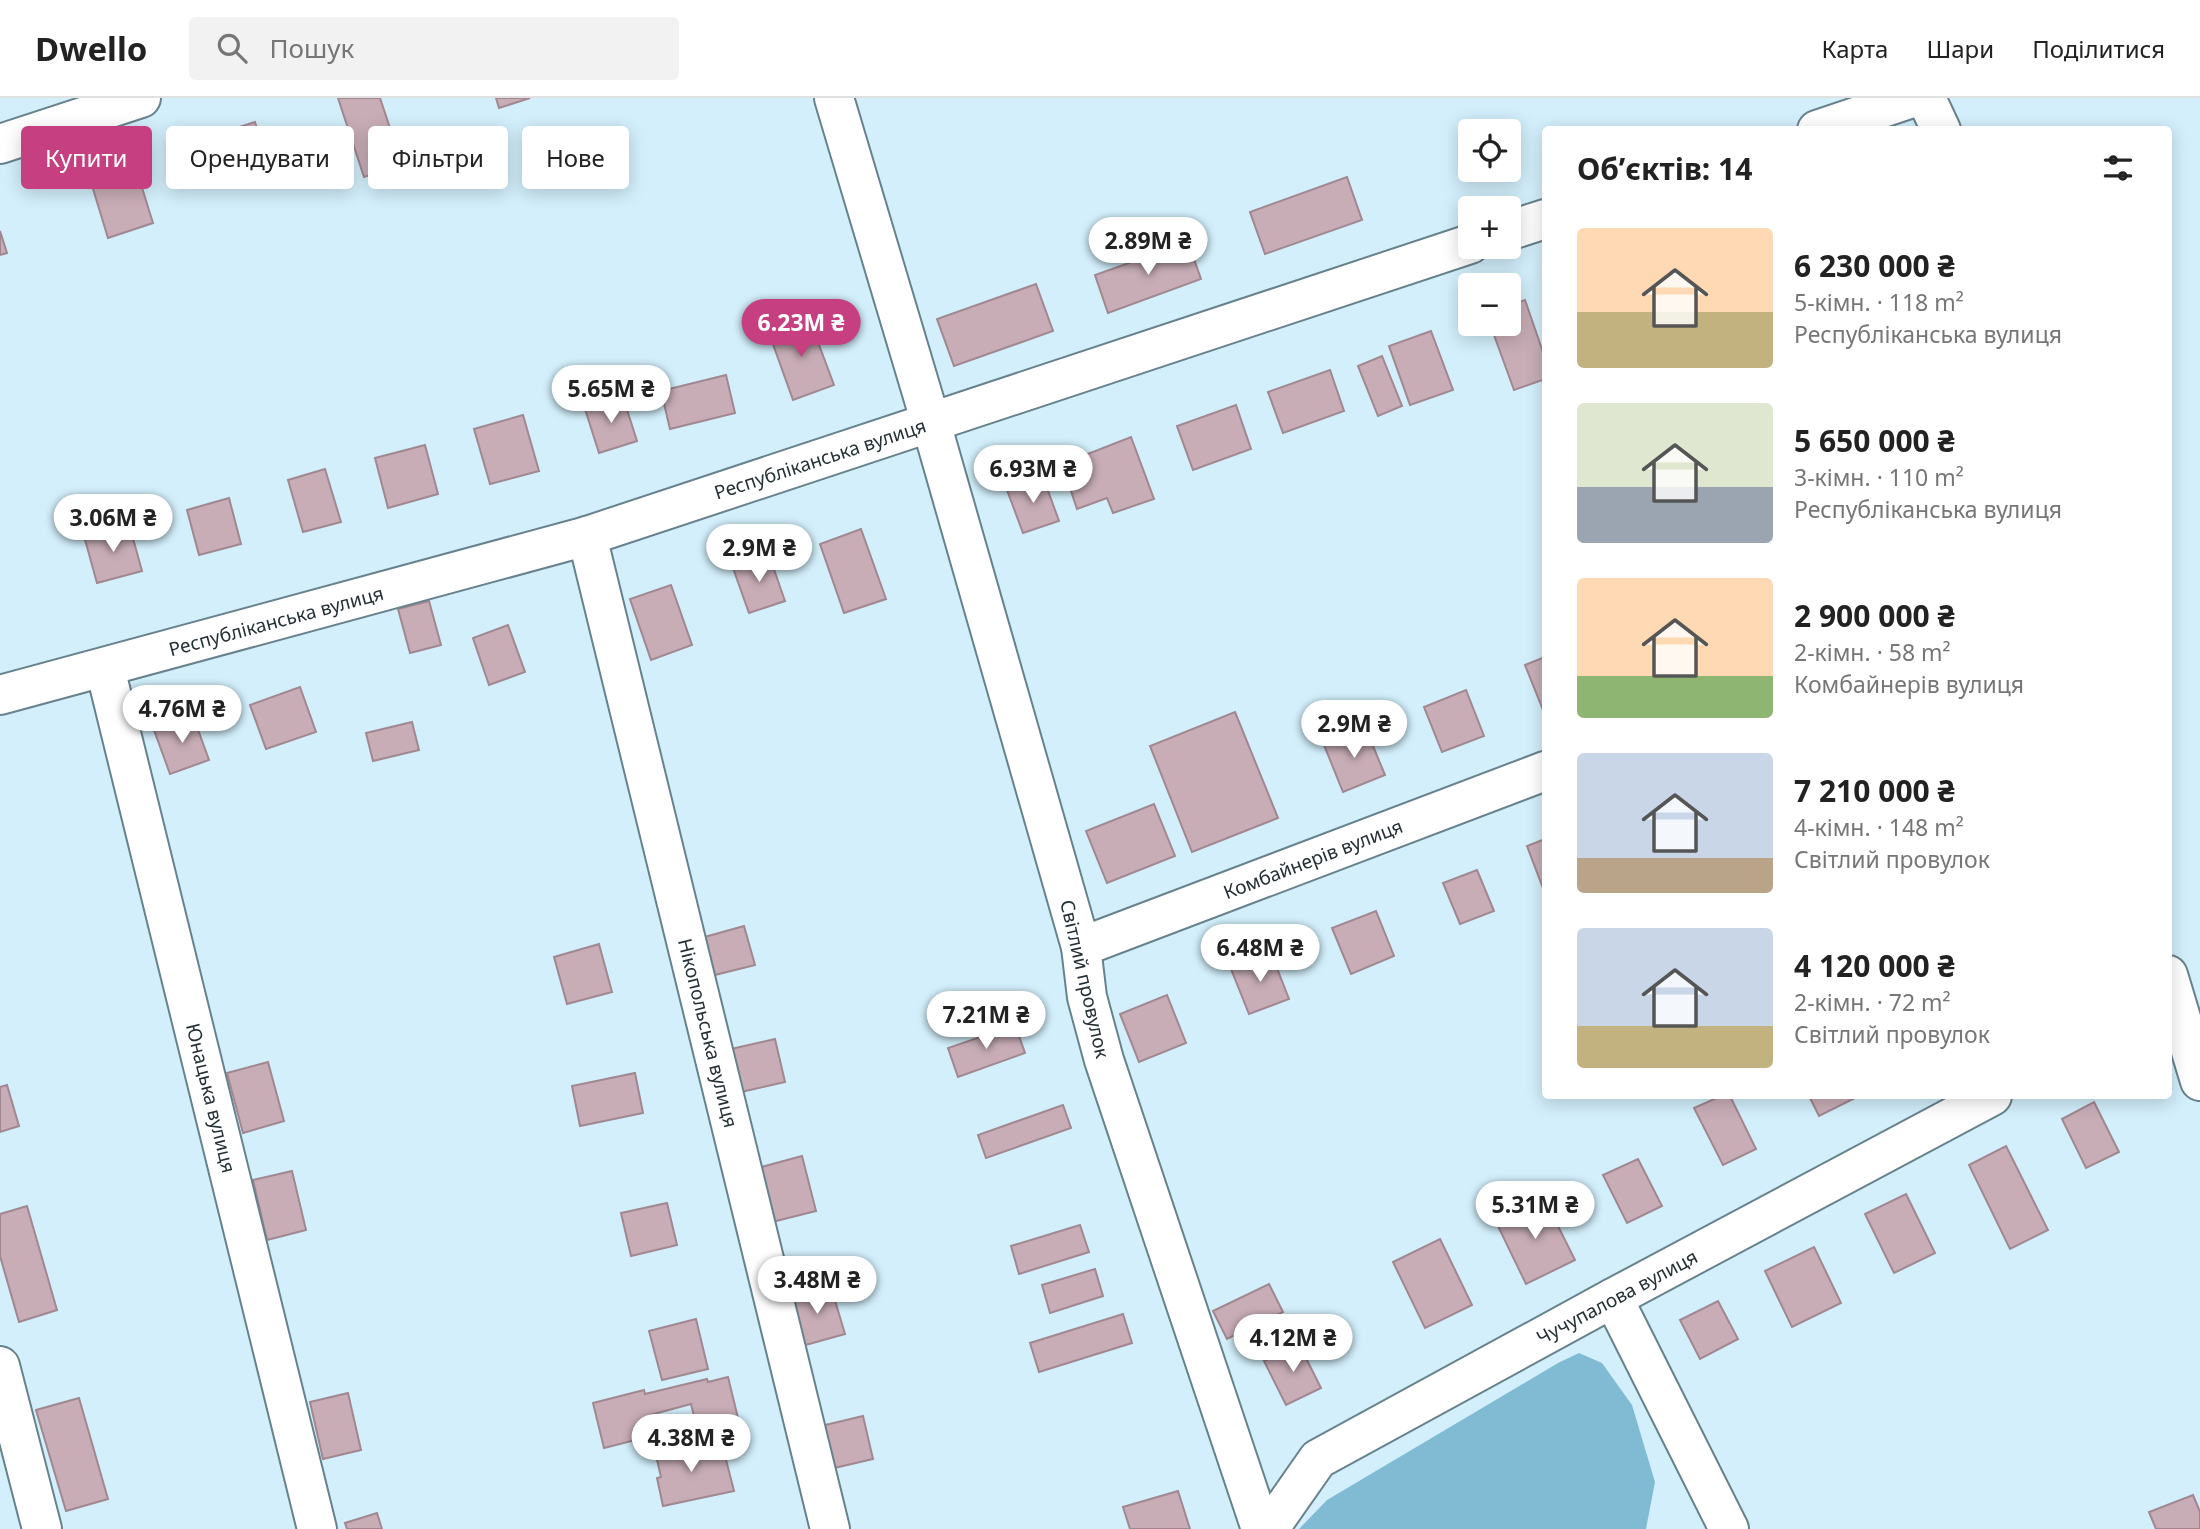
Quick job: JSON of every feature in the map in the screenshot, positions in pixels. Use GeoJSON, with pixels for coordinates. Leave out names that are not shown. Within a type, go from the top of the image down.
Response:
{"type":"FeatureCollection","features":[{"type":"Feature","properties":{"kind":"street"},"geometry":{"type":"LineString","coordinates":[[0,145],[141,98]]}},
{"type":"Feature","properties":{"kind":"street","name":"Світлий провулок"},"geometry":{"type":"LineString","coordinates":[[834,98],[931,423],[1081,947],[1087,997],[1104,1059],[1261,1529]]}},
{"type":"Feature","properties":{"kind":"street"},"geometry":{"type":"LineString","coordinates":[[1828,126],[1912,98]]}},
{"type":"Feature","properties":{"kind":"street"},"geometry":{"type":"LineString","coordinates":[[1926,98],[1939,126]]}},
{"type":"Feature","properties":{"kind":"street"},"geometry":{"type":"LineString","coordinates":[[1521,227],[1542,220]]}},
{"type":"Feature","properties":{"kind":"street","name":"Республіканська вулиця"},"geometry":{"type":"LineString","coordinates":[[0,695],[587,536],[1458,248]]}},
{"type":"Feature","properties":{"kind":"street","name":"Нікопольська вулиця"},"geometry":{"type":"LineString","coordinates":[[587,536],[830,1529]]}},
{"type":"Feature","properties":{"kind":"street","name":"Юнацька вулиця"},"geometry":{"type":"LineString","coordinates":[[105,668],[317,1529]]}},
{"type":"Feature","properties":{"kind":"street","name":"Комбайнерів вулиця"},"geometry":{"type":"LineString","coordinates":[[1081,947],[1542,772]]}},
{"type":"Feature","properties":{"kind":"street"},"geometry":{"type":"LineString","coordinates":[[2172,997],[2200,1082]]}},
{"type":"Feature","properties":{"kind":"street","name":"Чучупалова вулиця"},"geometry":{"type":"LineString","coordinates":[[1269,1529],[1318,1460],[1613,1298],[1986,1099]]}},
{"type":"Feature","properties":{"kind":"street"},"geometry":{"type":"LineString","coordinates":[[1613,1298],[1729,1529]]}},
{"type":"Feature","properties":{"kind":"street"},"geometry":{"type":"LineString","coordinates":[[0,1366],[42,1529]]}},
{"type":"Feature","properties":{"kind":"shaded area"},"geometry":{"type":"Polygon","coordinates":[[[1579,1353],[1602,1363],[1632,1405],[1655,1482],[1646,1529],[1299,1529],[1327,1500],[1579,1353]]]}},
{"type":"Feature","properties":{"kind":"building"},"geometry":{"type":"Polygon","coordinates":[[[338,98],[380,98],[389,126],[368,126],[368,176],[364,177],[354,147],[354,126],[347,126],[338,98]]]}},
{"type":"Feature","properties":{"kind":"building"},"geometry":{"type":"Polygon","coordinates":[[[496,98],[530,98],[499,108],[496,98]]]}},
{"type":"Feature","properties":{"kind":"building"},"geometry":{"type":"Polygon","coordinates":[[[1347,177],[1362,220],[1265,254],[1250,212],[1347,177]]]}},
{"type":"Feature","properties":{"kind":"building"},"geometry":{"type":"Polygon","coordinates":[[[93,189],[142,189],[153,223],[108,238],[93,189]]]}},
{"type":"Feature","properties":{"kind":"building"},"geometry":{"type":"Polygon","coordinates":[[[0,231],[7,253],[0,255],[0,231]]]}},
{"type":"Feature","properties":{"kind":"building"},"geometry":{"type":"Polygon","coordinates":[[[1188,242],[1201,279],[1108,313],[1095,275],[1188,242]]]}},
{"type":"Feature","properties":{"kind":"building"},"geometry":{"type":"Polygon","coordinates":[[[1036,284],[1053,331],[954,366],[937,319],[1036,284]]]}},
{"type":"Feature","properties":{"kind":"building"},"geometry":{"type":"Polygon","coordinates":[[[1525,300],[1542,349],[1542,380],[1514,390],[1494,336],[1521,336],[1521,301],[1525,300]]]}},
{"type":"Feature","properties":{"kind":"building"},"geometry":{"type":"Polygon","coordinates":[[[809,318],[834,385],[793,400],[769,333],[809,318]]]}},
{"type":"Feature","properties":{"kind":"building"},"geometry":{"type":"Polygon","coordinates":[[[1431,331],[1453,390],[1410,405],[1389,346],[1431,331]]]}},
{"type":"Feature","properties":{"kind":"building"},"geometry":{"type":"Polygon","coordinates":[[[1382,356],[1402,406],[1378,416],[1358,366],[1382,356]]]}},
{"type":"Feature","properties":{"kind":"building"},"geometry":{"type":"Polygon","coordinates":[[[1330,370],[1344,411],[1283,433],[1268,392],[1330,370]]]}},
{"type":"Feature","properties":{"kind":"building"},"geometry":{"type":"Polygon","coordinates":[[[726,375],[735,413],[670,429],[661,391],[726,375]]]}},
{"type":"Feature","properties":{"kind":"building"},"geometry":{"type":"Polygon","coordinates":[[[623,397],[637,441],[599,453],[585,409],[623,397]]]}},
{"type":"Feature","properties":{"kind":"building"},"geometry":{"type":"Polygon","coordinates":[[[1236,405],[1251,449],[1193,470],[1177,426],[1236,405]]]}},
{"type":"Feature","properties":{"kind":"building"},"geometry":{"type":"Polygon","coordinates":[[[523,415],[539,471],[490,484],[474,429],[523,415]]]}},
{"type":"Feature","properties":{"kind":"building"},"geometry":{"type":"Polygon","coordinates":[[[1131,437],[1154,499],[1113,513],[1107,498],[1077,509],[1062,464],[1131,437]]]}},
{"type":"Feature","properties":{"kind":"building"},"geometry":{"type":"Polygon","coordinates":[[[425,445],[438,494],[388,508],[375,458],[425,445]]]}},
{"type":"Feature","properties":{"kind":"building"},"geometry":{"type":"Polygon","coordinates":[[[325,469],[341,522],[303,532],[288,480],[325,469]]]}},
{"type":"Feature","properties":{"kind":"building"},"geometry":{"type":"Polygon","coordinates":[[[1043,477],[1059,521],[1023,533],[1007,490],[1043,477]]]}},
{"type":"Feature","properties":{"kind":"building"},"geometry":{"type":"Polygon","coordinates":[[[229,498],[241,544],[199,555],[187,510],[229,498]]]}},
{"type":"Feature","properties":{"kind":"building"},"geometry":{"type":"Polygon","coordinates":[[[129,524],[142,571],[97,583],[84,536],[129,524]]]}},
{"type":"Feature","properties":{"kind":"building"},"geometry":{"type":"Polygon","coordinates":[[[861,529],[886,599],[844,613],[820,544],[861,529]]]}},
{"type":"Feature","properties":{"kind":"building"},"geometry":{"type":"Polygon","coordinates":[[[769,555],[785,601],[749,613],[733,568],[769,555]]]}},
{"type":"Feature","properties":{"kind":"building"},"geometry":{"type":"Polygon","coordinates":[[[671,585],[692,645],[651,660],[630,599],[671,585]]]}},
{"type":"Feature","properties":{"kind":"building"},"geometry":{"type":"Polygon","coordinates":[[[429,601],[441,645],[410,653],[398,609],[429,601]]]}},
{"type":"Feature","properties":{"kind":"building"},"geometry":{"type":"Polygon","coordinates":[[[508,625],[525,672],[489,685],[473,638],[508,625]]]}},
{"type":"Feature","properties":{"kind":"building"},"geometry":{"type":"Polygon","coordinates":[[[1542,658],[1542,708],[1525,665],[1542,658]]]}},
{"type":"Feature","properties":{"kind":"building"},"geometry":{"type":"Polygon","coordinates":[[[300,687],[316,732],[266,749],[250,705],[300,687]]]}},
{"type":"Feature","properties":{"kind":"building"},"geometry":{"type":"Polygon","coordinates":[[[1466,690],[1484,736],[1442,752],[1424,707],[1466,690]]]}},
{"type":"Feature","properties":{"kind":"building"},"geometry":{"type":"Polygon","coordinates":[[[1235,712],[1278,818],[1192,852],[1150,746],[1235,712]]]}},
{"type":"Feature","properties":{"kind":"building"},"geometry":{"type":"Polygon","coordinates":[[[193,716],[209,760],[170,774],[154,730],[193,716]]]}},
{"type":"Feature","properties":{"kind":"building"},"geometry":{"type":"Polygon","coordinates":[[[412,722],[419,750],[373,761],[366,733],[412,722]]]}},
{"type":"Feature","properties":{"kind":"building"},"geometry":{"type":"Polygon","coordinates":[[[1366,729],[1385,775],[1343,792],[1324,745],[1366,729]]]}},
{"type":"Feature","properties":{"kind":"building"},"geometry":{"type":"Polygon","coordinates":[[[1154,804],[1175,856],[1107,883],[1086,831],[1154,804]]]}},
{"type":"Feature","properties":{"kind":"building"},"geometry":{"type":"Polygon","coordinates":[[[1542,840],[1542,885],[1527,846],[1542,840]]]}},
{"type":"Feature","properties":{"kind":"building"},"geometry":{"type":"Polygon","coordinates":[[[1477,870],[1494,911],[1460,924],[1443,883],[1477,870]]]}},
{"type":"Feature","properties":{"kind":"building"},"geometry":{"type":"Polygon","coordinates":[[[1376,911],[1394,956],[1351,974],[1332,928],[1376,911]]]}},
{"type":"Feature","properties":{"kind":"building"},"geometry":{"type":"Polygon","coordinates":[[[744,926],[755,965],[711,976],[701,938],[744,926]]]}},
{"type":"Feature","properties":{"kind":"building"},"geometry":{"type":"Polygon","coordinates":[[[599,944],[612,992],[567,1004],[554,957],[599,944]]]}},
{"type":"Feature","properties":{"kind":"building"},"geometry":{"type":"Polygon","coordinates":[[[1271,953],[1289,999],[1249,1014],[1231,969],[1271,953]]]}},
{"type":"Feature","properties":{"kind":"building"},"geometry":{"type":"Polygon","coordinates":[[[1167,995],[1186,1043],[1139,1062],[1120,1014],[1167,995]]]}},
{"type":"Feature","properties":{"kind":"building"},"geometry":{"type":"Polygon","coordinates":[[[1015,1025],[1025,1053],[958,1077],[948,1048],[1015,1025]]]}},
{"type":"Feature","properties":{"kind":"building"},"geometry":{"type":"Polygon","coordinates":[[[775,1039],[785,1082],[741,1092],[731,1049],[775,1039]]]}},
{"type":"Feature","properties":{"kind":"building"},"geometry":{"type":"Polygon","coordinates":[[[268,1062],[284,1121],[243,1133],[227,1073],[268,1062]]]}},
{"type":"Feature","properties":{"kind":"building"},"geometry":{"type":"Polygon","coordinates":[[[635,1073],[643,1113],[580,1126],[572,1086],[635,1073]]]}},
{"type":"Feature","properties":{"kind":"building"},"geometry":{"type":"Polygon","coordinates":[[[7,1085],[19,1126],[0,1132],[0,1087],[7,1085]]]}},
{"type":"Feature","properties":{"kind":"building"},"geometry":{"type":"Polygon","coordinates":[[[1714,1099],[1731,1099],[1756,1149],[1723,1165],[1694,1108],[1714,1099]]]}},
{"type":"Feature","properties":{"kind":"building"},"geometry":{"type":"Polygon","coordinates":[[[1810,1099],[1853,1099],[1819,1116],[1810,1099]]]}},
{"type":"Feature","properties":{"kind":"building"},"geometry":{"type":"Polygon","coordinates":[[[2094,1102],[2119,1152],[2086,1168],[2062,1119],[2094,1102]]]}},
{"type":"Feature","properties":{"kind":"building"},"geometry":{"type":"Polygon","coordinates":[[[1063,1105],[1071,1128],[986,1158],[978,1135],[1063,1105]]]}},
{"type":"Feature","properties":{"kind":"building"},"geometry":{"type":"Polygon","coordinates":[[[2006,1146],[2048,1230],[2010,1249],[1969,1165],[2006,1146]]]}},
{"type":"Feature","properties":{"kind":"building"},"geometry":{"type":"Polygon","coordinates":[[[802,1156],[816,1211],[772,1222],[758,1168],[802,1156]]]}},
{"type":"Feature","properties":{"kind":"building"},"geometry":{"type":"Polygon","coordinates":[[[1638,1159],[1662,1206],[1627,1223],[1603,1175],[1638,1159]]]}},
{"type":"Feature","properties":{"kind":"building"},"geometry":{"type":"Polygon","coordinates":[[[292,1171],[306,1230],[267,1240],[253,1180],[292,1171]]]}},
{"type":"Feature","properties":{"kind":"building"},"geometry":{"type":"Polygon","coordinates":[[[1906,1194],[1935,1253],[1894,1273],[1865,1214],[1906,1194]]]}},
{"type":"Feature","properties":{"kind":"building"},"geometry":{"type":"Polygon","coordinates":[[[1544,1198],[1575,1260],[1526,1284],[1496,1222],[1544,1198]]]}},
{"type":"Feature","properties":{"kind":"building"},"geometry":{"type":"Polygon","coordinates":[[[667,1203],[677,1245],[631,1256],[621,1213],[667,1203]]]}},
{"type":"Feature","properties":{"kind":"building"},"geometry":{"type":"Polygon","coordinates":[[[27,1206],[57,1310],[19,1322],[0,1256],[0,1214],[27,1206]]]}},
{"type":"Feature","properties":{"kind":"building"},"geometry":{"type":"Polygon","coordinates":[[[1080,1225],[1089,1252],[1019,1274],[1011,1246],[1080,1225]]]}},
{"type":"Feature","properties":{"kind":"building"},"geometry":{"type":"Polygon","coordinates":[[[1440,1239],[1472,1305],[1425,1328],[1393,1262],[1440,1239]]]}},
{"type":"Feature","properties":{"kind":"building"},"geometry":{"type":"Polygon","coordinates":[[[1814,1247],[1841,1303],[1792,1327],[1765,1271],[1814,1247]]]}},
{"type":"Feature","properties":{"kind":"building"},"geometry":{"type":"Polygon","coordinates":[[[1095,1269],[1103,1296],[1050,1313],[1042,1285],[1095,1269]]]}},
{"type":"Feature","properties":{"kind":"building"},"geometry":{"type":"Polygon","coordinates":[[[1269,1284],[1283,1312],[1227,1339],[1213,1311],[1269,1284]]]}},
{"type":"Feature","properties":{"kind":"building"},"geometry":{"type":"Polygon","coordinates":[[[831,1287],[845,1334],[802,1346],[788,1299],[831,1287]]]}},
{"type":"Feature","properties":{"kind":"building"},"geometry":{"type":"Polygon","coordinates":[[[1718,1301],[1738,1339],[1700,1359],[1680,1320],[1718,1301]]]}},
{"type":"Feature","properties":{"kind":"building"},"geometry":{"type":"Polygon","coordinates":[[[1123,1314],[1132,1343],[1039,1372],[1030,1343],[1123,1314]]]}},
{"type":"Feature","properties":{"kind":"building"},"geometry":{"type":"Polygon","coordinates":[[[696,1319],[708,1369],[662,1380],[649,1331],[696,1319]]]}},
{"type":"Feature","properties":{"kind":"building"},"geometry":{"type":"Polygon","coordinates":[[[1299,1344],[1321,1388],[1286,1405],[1264,1361],[1299,1344]]]}},
{"type":"Feature","properties":{"kind":"building"},"geometry":{"type":"Polygon","coordinates":[[[728,1377],[738,1418],[697,1428],[691,1404],[650,1415],[655,1435],[604,1448],[593,1403],[644,1390],[645,1394],[707,1379],[708,1382],[728,1377]]]}},
{"type":"Feature","properties":{"kind":"building"},"geometry":{"type":"Polygon","coordinates":[[[348,1393],[361,1450],[323,1459],[310,1402],[348,1393]]]}},
{"type":"Feature","properties":{"kind":"building"},"geometry":{"type":"Polygon","coordinates":[[[79,1398],[108,1499],[66,1511],[36,1410],[79,1398]]]}},
{"type":"Feature","properties":{"kind":"building"},"geometry":{"type":"Polygon","coordinates":[[[863,1416],[873,1459],[830,1469],[821,1426],[863,1416]]]}},
{"type":"Feature","properties":{"kind":"building"},"geometry":{"type":"Polygon","coordinates":[[[699,1442],[703,1458],[724,1452],[734,1491],[663,1506],[657,1478],[661,1477],[655,1451],[699,1442]]]}},
{"type":"Feature","properties":{"kind":"building"},"geometry":{"type":"Polygon","coordinates":[[[1178,1491],[1190,1529],[1130,1529],[1123,1507],[1178,1491]]]}},
{"type":"Feature","properties":{"kind":"building"},"geometry":{"type":"Polygon","coordinates":[[[2193,1495],[2200,1512],[2200,1529],[2156,1529],[2149,1512],[2193,1495]]]}},
{"type":"Feature","properties":{"kind":"building"},"geometry":{"type":"Polygon","coordinates":[[[377,1513],[382,1529],[347,1529],[345,1523],[377,1513]]]}}]}
